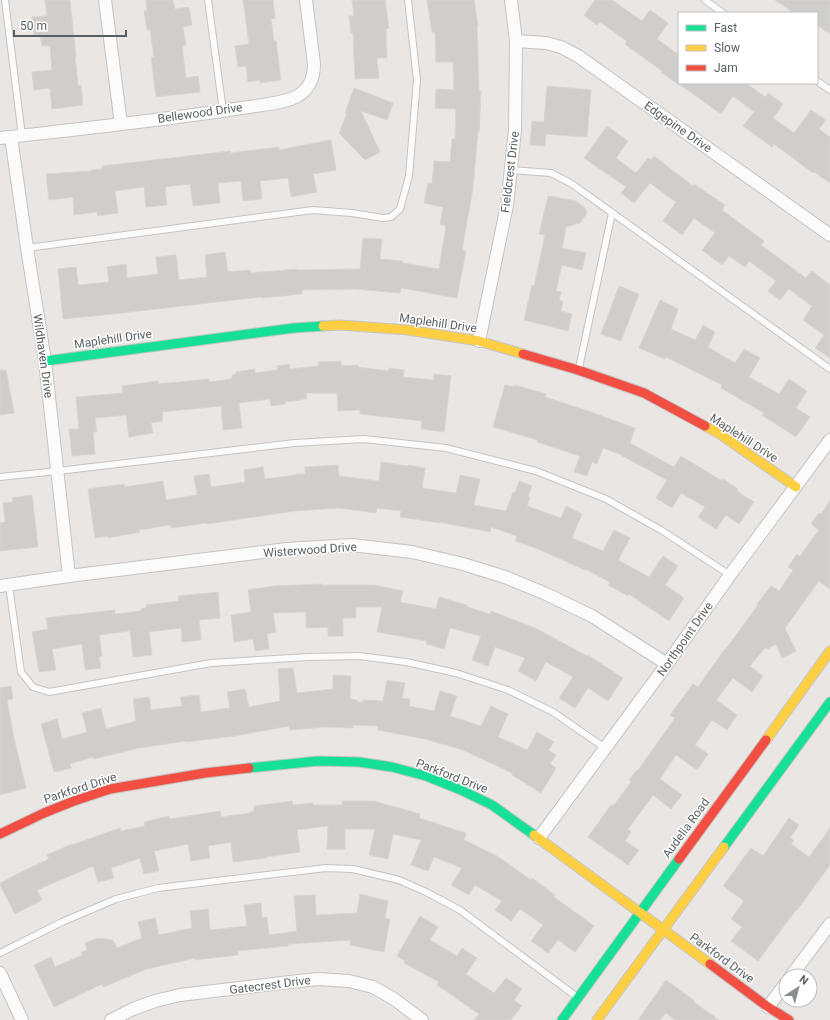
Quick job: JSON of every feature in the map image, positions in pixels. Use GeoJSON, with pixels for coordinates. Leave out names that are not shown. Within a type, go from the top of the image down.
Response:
{"type":"FeatureCollection","features":[{"type":"Feature","properties":{"kind":"street"},"geometry":{"type":"LineString","coordinates":[[105,0],[121,124]]}},
{"type":"Feature","properties":{"kind":"street","name":"Bellewood Drive"},"geometry":{"type":"LineString","coordinates":[[11,137],[223,111],[287,101],[300,95],[310,85],[314,74],[306,0]]}},
{"type":"Feature","properties":{"kind":"street","name":"Fieldcrest Drive"},"geometry":{"type":"LineString","coordinates":[[479,341],[507,205],[515,130],[516,41],[511,0]]}},
{"type":"Feature","properties":{"kind":"street","name":"Edgepine Drive"},"geometry":{"type":"LineString","coordinates":[[516,41],[546,43],[561,47],[578,56],[830,235]]}},
{"type":"Feature","properties":{"kind":"street","name":"Wildhaven Drive"},"geometry":{"type":"LineString","coordinates":[[11,137],[45,361],[69,576]]}},
{"type":"Feature","properties":{"kind":"street","name":"Maplehill Drive"},"geometry":{"type":"LineString","coordinates":[[45,361],[294,328],[340,325],[408,330],[479,341],[578,370],[651,396],[720,434],[796,487]]}},
{"type":"Feature","properties":{"kind":"street","name":"Northpoint Drive"},"geometry":{"type":"LineString","coordinates":[[539,838],[830,440]]}},
{"type":"Feature","properties":{"kind":"street","name":"Wisterwood Drive"},"geometry":{"type":"LineString","coordinates":[[5,586],[69,576],[301,548],[352,545],[412,552],[463,564],[505,577],[544,593],[592,616],[667,664]]}},
{"type":"Feature","properties":{"kind":"street","name":"Audelia Road"},"geometry":{"type":"LineString","coordinates":[[562,1020],[830,651]]}},
{"type":"Feature","properties":{"kind":"street"},"geometry":{"type":"LineString","coordinates":[[599,1019],[830,702]]}},
{"type":"Feature","properties":{"kind":"street","name":"Parkford Drive"},"geometry":{"type":"LineString","coordinates":[[0,834],[44,813],[110,789],[205,772],[318,761],[359,762],[392,767],[426,776],[461,790],[492,805],[768,1006],[790,1020]]}},
{"type":"Feature","properties":{"kind":"street"},"geometry":{"type":"LineString","coordinates":[[797,968],[830,924]]}},
{"type":"Feature","properties":{"kind":"street"},"geometry":{"type":"LineString","coordinates":[[0,973],[22,1020]]}},
{"type":"Feature","properties":{"kind":"street","name":"Gatecrest Drive"},"geometry":{"type":"LineString","coordinates":[[111,1020],[155,1001],[180,996],[318,979],[349,981],[373,987],[394,999],[422,1020]]}},
{"type":"Feature","properties":{"kind":"street"},"geometry":{"type":"LineString","coordinates":[[768,1006],[778,993]]}},
{"type":"Feature","properties":{"kind":"lane"},"geometry":{"type":"LineString","coordinates":[[5,0],[11,137]]}},
{"type":"Feature","properties":{"kind":"lane"},"geometry":{"type":"LineString","coordinates":[[208,0],[223,111]]}},
{"type":"Feature","properties":{"kind":"lane"},"geometry":{"type":"LineString","coordinates":[[27,248],[312,210],[352,212],[383,218],[391,217],[400,209],[409,176],[417,80],[408,0]]}},
{"type":"Feature","properties":{"kind":"lane"},"geometry":{"type":"LineString","coordinates":[[705,0],[722,12]]}},
{"type":"Feature","properties":{"kind":"lane"},"geometry":{"type":"LineString","coordinates":[[818,82],[830,90]]}},
{"type":"Feature","properties":{"kind":"lane"},"geometry":{"type":"LineString","coordinates":[[511,170],[551,173],[572,184],[830,369]]}},
{"type":"Feature","properties":{"kind":"lane"},"geometry":{"type":"LineString","coordinates":[[578,370],[612,213]]}},
{"type":"Feature","properties":{"kind":"lane"},"geometry":{"type":"LineString","coordinates":[[0,477],[295,443],[364,439],[446,448],[536,471],[606,499],[662,530],[730,575]]}},
{"type":"Feature","properties":{"kind":"lane"},"geometry":{"type":"LineString","coordinates":[[5,586],[21,672],[33,687],[49,692],[211,663],[308,657],[359,656],[406,662],[456,673],[508,690],[553,712],[605,748]]}},
{"type":"Feature","properties":{"kind":"lane"},"geometry":{"type":"LineString","coordinates":[[0,953],[62,922],[116,899],[158,888],[326,868],[353,869],[399,880],[460,910],[578,997]]}},
{"type":"Feature","properties":{"kind":"building"},"geometry":{"type":"Polygon","coordinates":[[[45,0],[70,0],[78,85],[81,85],[83,105],[52,109],[50,88],[34,90],[32,72],[52,70],[50,46],[42,46],[40,36],[34,36],[32,17],[47,16],[45,0]]]}},
{"type":"Feature","properties":{"kind":"building"},"geometry":{"type":"Polygon","coordinates":[[[146,0],[173,0],[175,9],[189,7],[192,25],[183,27],[186,45],[182,46],[186,78],[198,76],[200,92],[156,97],[151,57],[154,57],[150,29],[147,30],[144,11],[147,10],[146,0]]]}},
{"type":"Feature","properties":{"kind":"building"},"geometry":{"type":"Polygon","coordinates":[[[243,0],[273,0],[275,18],[271,19],[274,41],[276,41],[281,80],[260,83],[260,80],[248,82],[246,66],[238,67],[235,46],[249,44],[243,0]]]}},
{"type":"Feature","properties":{"kind":"building"},"geometry":{"type":"Polygon","coordinates":[[[352,0],[385,0],[389,28],[386,29],[387,58],[377,58],[379,78],[355,79],[353,33],[351,33],[349,16],[354,16],[352,0]]]}},
{"type":"Feature","properties":{"kind":"building"},"geometry":{"type":"Polygon","coordinates":[[[427,0],[474,0],[478,26],[479,91],[481,91],[479,132],[473,188],[462,250],[466,251],[457,298],[401,288],[400,293],[355,289],[302,290],[302,294],[261,297],[63,319],[58,269],[76,267],[78,285],[109,282],[107,267],[126,264],[127,278],[158,274],[156,257],[176,255],[179,280],[207,277],[205,255],[225,252],[228,272],[250,270],[251,273],[297,269],[360,269],[363,238],[382,239],[380,259],[403,261],[403,263],[439,269],[446,226],[440,224],[443,207],[424,203],[428,183],[432,184],[434,161],[450,162],[452,139],[455,139],[456,109],[435,108],[436,89],[454,90],[453,62],[436,62],[435,32],[432,32],[427,0]]]}},
{"type":"Feature","properties":{"kind":"building"},"geometry":{"type":"Polygon","coordinates":[[[595,0],[612,0],[642,21],[650,10],[668,23],[657,39],[678,54],[679,85],[625,44],[627,41],[600,22],[597,25],[584,15],[595,0]]]}},
{"type":"Feature","properties":{"kind":"building"},"geometry":{"type":"Polygon","coordinates":[[[775,0],[830,0],[830,34],[818,26],[818,12],[793,12],[775,0]]]}},
{"type":"Feature","properties":{"kind":"building"},"geometry":{"type":"Polygon","coordinates":[[[679,84],[747,84],[765,97],[768,93],[783,104],[773,118],[794,133],[811,110],[826,120],[819,129],[830,137],[830,183],[814,172],[813,173],[774,144],[772,147],[743,126],[754,112],[733,96],[721,114],[679,84]]]}},
{"type":"Feature","properties":{"kind":"building"},"geometry":{"type":"Polygon","coordinates":[[[547,86],[591,90],[587,137],[546,134],[545,146],[530,145],[532,121],[544,122],[547,86]]]}},
{"type":"Feature","properties":{"kind":"building"},"geometry":{"type":"Polygon","coordinates":[[[354,88],[393,103],[387,120],[361,111],[380,152],[365,160],[339,133],[347,114],[345,113],[354,88]]]}},
{"type":"Feature","properties":{"kind":"building"},"geometry":{"type":"Polygon","coordinates":[[[607,126],[628,141],[616,158],[636,173],[648,158],[651,160],[654,156],[693,186],[694,184],[725,205],[722,210],[764,241],[761,245],[806,278],[812,271],[830,285],[830,358],[815,348],[824,335],[803,320],[812,306],[789,289],[780,300],[768,291],[776,281],[749,261],[745,267],[729,256],[722,265],[702,250],[715,233],[694,218],[682,235],[663,221],[676,202],[650,183],[634,203],[621,193],[626,187],[584,158],[607,126]]]}},
{"type":"Feature","properties":{"kind":"building"},"geometry":{"type":"Polygon","coordinates":[[[331,140],[336,170],[313,174],[317,192],[291,197],[288,178],[260,181],[262,199],[243,201],[241,181],[218,183],[220,203],[193,206],[190,184],[165,187],[167,205],[146,207],[144,187],[115,191],[118,213],[98,216],[97,212],[74,215],[73,197],[49,200],[46,174],[92,171],[91,170],[102,169],[102,166],[230,151],[231,153],[279,147],[279,150],[331,140]]]}},
{"type":"Feature","properties":{"kind":"building"},"geometry":{"type":"Polygon","coordinates":[[[548,196],[576,201],[585,208],[587,213],[580,223],[566,227],[562,248],[586,253],[582,270],[562,265],[556,291],[561,292],[559,300],[563,301],[561,311],[572,314],[568,331],[524,320],[532,285],[534,286],[545,235],[539,234],[548,196]]]}},
{"type":"Feature","properties":{"kind":"building"},"geometry":{"type":"Polygon","coordinates":[[[619,286],[639,294],[621,341],[601,334],[619,286]]]}},
{"type":"Feature","properties":{"kind":"building"},"geometry":{"type":"Polygon","coordinates":[[[660,300],[678,309],[671,329],[695,340],[703,325],[715,332],[708,347],[735,363],[744,349],[760,358],[749,377],[779,394],[789,379],[807,391],[796,408],[810,417],[796,437],[762,415],[764,413],[721,388],[722,385],[666,357],[665,359],[639,348],[660,300]]]}},
{"type":"Feature","properties":{"kind":"building"},"geometry":{"type":"Polygon","coordinates":[[[341,361],[341,366],[358,365],[358,367],[389,371],[389,368],[404,370],[403,377],[434,380],[434,374],[451,376],[444,432],[421,429],[422,421],[360,414],[360,410],[338,411],[337,393],[306,393],[307,399],[285,402],[285,404],[271,406],[270,399],[239,403],[242,428],[223,430],[221,406],[162,412],[163,421],[151,423],[153,433],[129,437],[126,415],[95,418],[97,432],[93,432],[95,454],[72,456],[69,429],[79,429],[76,397],[123,393],[122,386],[158,381],[158,384],[209,379],[209,382],[232,379],[232,375],[236,374],[236,372],[255,369],[255,373],[277,370],[277,366],[289,364],[290,369],[318,366],[318,362],[341,361]]]}},
{"type":"Feature","properties":{"kind":"building"},"geometry":{"type":"Polygon","coordinates":[[[0,370],[6,370],[14,413],[0,415],[0,370]]]}},
{"type":"Feature","properties":{"kind":"building"},"geometry":{"type":"Polygon","coordinates":[[[505,385],[514,387],[514,385],[546,394],[545,397],[635,428],[630,443],[674,467],[681,456],[722,481],[723,479],[738,489],[737,491],[754,502],[739,524],[726,515],[716,529],[698,517],[705,507],[681,493],[672,508],[656,498],[667,480],[619,454],[603,448],[597,464],[592,462],[587,476],[574,472],[580,456],[537,442],[538,440],[493,427],[505,385]]]}},
{"type":"Feature","properties":{"kind":"building"},"geometry":{"type":"Polygon","coordinates":[[[381,462],[425,468],[422,488],[456,493],[460,475],[480,479],[474,505],[506,511],[519,481],[532,486],[528,497],[530,498],[527,506],[561,518],[566,506],[582,514],[572,538],[603,551],[614,530],[630,538],[618,560],[649,577],[663,556],[678,566],[665,585],[684,598],[669,621],[629,594],[628,596],[608,585],[610,582],[585,569],[515,541],[517,536],[491,527],[490,532],[440,522],[400,517],[401,511],[377,508],[376,513],[339,508],[295,511],[207,524],[171,528],[170,525],[139,530],[140,532],[108,538],[108,536],[95,538],[88,489],[124,484],[125,487],[163,481],[166,500],[197,495],[194,476],[209,474],[211,487],[245,482],[244,470],[263,467],[265,479],[305,474],[305,467],[338,465],[339,476],[379,481],[381,462]]]}},
{"type":"Feature","properties":{"kind":"building"},"geometry":{"type":"Polygon","coordinates":[[[32,495],[38,547],[0,551],[0,523],[5,522],[3,503],[13,502],[12,498],[32,495]]]}},
{"type":"Feature","properties":{"kind":"building"},"geometry":{"type":"Polygon","coordinates":[[[830,501],[830,589],[819,581],[785,628],[796,651],[782,658],[776,644],[768,649],[765,648],[750,666],[763,676],[752,692],[733,678],[716,700],[737,715],[727,730],[712,720],[695,745],[708,754],[697,770],[676,755],[660,779],[682,795],[671,809],[653,795],[628,829],[631,832],[625,841],[639,850],[628,865],[588,837],[611,805],[613,806],[631,782],[629,780],[638,770],[675,718],[670,715],[693,684],[698,687],[771,586],[779,591],[793,570],[788,567],[797,554],[800,556],[819,530],[811,524],[819,513],[821,514],[830,501]]]}},
{"type":"Feature","properties":{"kind":"building"},"geometry":{"type":"Polygon","coordinates":[[[322,584],[374,585],[403,591],[400,602],[436,609],[439,597],[467,605],[467,607],[490,614],[491,611],[535,628],[587,656],[588,655],[623,678],[608,701],[588,688],[575,708],[559,698],[573,677],[546,662],[536,681],[518,671],[525,658],[495,647],[488,666],[472,660],[481,636],[450,628],[444,649],[426,644],[427,641],[377,632],[382,607],[356,607],[356,618],[343,618],[343,636],[328,636],[328,627],[306,628],[306,612],[273,613],[276,632],[267,634],[269,649],[255,651],[253,639],[234,642],[231,615],[251,612],[248,590],[274,586],[322,584]]]}},
{"type":"Feature","properties":{"kind":"building"},"geometry":{"type":"Polygon","coordinates":[[[218,592],[220,618],[199,620],[201,640],[182,642],[181,628],[149,632],[152,655],[133,657],[130,631],[99,635],[102,656],[99,657],[101,668],[85,670],[82,644],[52,649],[56,670],[39,672],[32,632],[48,629],[46,618],[115,610],[115,614],[141,611],[141,609],[146,608],[146,605],[179,601],[178,596],[218,592]]]}},
{"type":"Feature","properties":{"kind":"building"},"geometry":{"type":"Polygon","coordinates":[[[293,668],[297,693],[333,689],[333,675],[351,676],[350,699],[357,700],[357,702],[363,702],[363,700],[383,701],[387,680],[405,683],[402,698],[410,699],[409,706],[434,711],[440,691],[457,696],[450,716],[481,726],[491,706],[508,714],[498,737],[527,750],[537,732],[554,742],[548,750],[556,755],[550,764],[556,768],[541,793],[512,775],[512,773],[463,750],[425,739],[378,730],[378,726],[353,725],[353,728],[324,727],[290,730],[289,726],[235,736],[139,748],[94,759],[93,757],[70,764],[71,768],[54,772],[41,724],[57,719],[62,739],[87,732],[82,713],[101,708],[106,729],[136,721],[133,699],[149,697],[151,710],[182,706],[180,697],[199,695],[201,712],[230,708],[227,692],[245,689],[249,707],[280,701],[278,669],[293,668]]]}},
{"type":"Feature","properties":{"kind":"building"},"geometry":{"type":"Polygon","coordinates":[[[11,686],[13,699],[7,700],[26,788],[0,795],[0,688],[11,686]]]}},
{"type":"Feature","properties":{"kind":"building"},"geometry":{"type":"Polygon","coordinates":[[[292,801],[293,805],[313,803],[313,805],[342,805],[342,801],[374,801],[420,814],[419,818],[466,833],[464,840],[497,856],[531,880],[532,878],[555,895],[554,897],[594,926],[575,952],[558,940],[548,953],[531,941],[543,925],[520,909],[511,921],[495,910],[502,901],[475,885],[469,895],[451,885],[462,868],[434,857],[428,871],[411,865],[421,840],[393,834],[388,859],[369,855],[375,829],[345,829],[345,849],[327,849],[328,826],[297,830],[300,852],[233,862],[231,842],[208,846],[210,858],[191,861],[188,844],[154,851],[159,871],[144,874],[140,858],[111,868],[114,878],[98,882],[93,866],[37,890],[42,900],[15,914],[0,885],[0,883],[49,859],[47,855],[72,844],[120,828],[121,831],[145,826],[144,822],[169,816],[170,819],[220,811],[221,817],[250,813],[254,811],[254,806],[292,801]]]}},
{"type":"Feature","properties":{"kind":"building"},"geometry":{"type":"Polygon","coordinates":[[[789,818],[799,825],[790,838],[794,840],[791,844],[809,857],[830,828],[830,865],[758,961],[731,941],[742,927],[731,919],[744,901],[723,886],[751,848],[763,856],[789,818]]]}},
{"type":"Feature","properties":{"kind":"building"},"geometry":{"type":"Polygon","coordinates":[[[360,894],[388,901],[385,918],[390,919],[384,952],[350,945],[351,940],[288,944],[288,946],[237,951],[238,955],[195,960],[195,958],[147,969],[103,987],[102,984],[54,1007],[34,965],[51,957],[55,967],[82,955],[81,952],[87,950],[85,943],[98,938],[113,940],[117,948],[142,938],[138,922],[155,918],[159,935],[192,928],[190,911],[208,909],[210,930],[247,926],[244,905],[261,903],[262,918],[267,917],[269,935],[297,931],[294,896],[315,895],[316,915],[357,913],[360,894]]]}},
{"type":"Feature","properties":{"kind":"building"},"geometry":{"type":"Polygon","coordinates":[[[420,916],[438,927],[430,940],[457,956],[462,948],[477,958],[466,974],[494,993],[506,978],[522,989],[514,1000],[522,1006],[511,1020],[474,1020],[479,1014],[437,985],[439,982],[404,963],[405,961],[397,956],[420,916]]]}},
{"type":"Feature","properties":{"kind":"building"},"geometry":{"type":"Polygon","coordinates":[[[666,980],[719,1020],[675,1020],[666,1013],[660,1020],[638,1020],[666,980]]]}},
{"type":"Feature","properties":{"kind":"traffic: fast"},"geometry":{"type":"LineString","coordinates":[[45,361],[294,328],[323,326]]}},
{"type":"Feature","properties":{"kind":"traffic: fast"},"geometry":{"type":"LineString","coordinates":[[724,847],[830,702]]}},
{"type":"Feature","properties":{"kind":"traffic: fast"},"geometry":{"type":"LineString","coordinates":[[249,768],[318,761],[359,762],[392,767],[426,776],[461,790],[492,805],[534,835]]}},
{"type":"Feature","properties":{"kind":"traffic: fast"},"geometry":{"type":"LineString","coordinates":[[562,1020],[679,859]]}},
{"type":"Feature","properties":{"kind":"traffic: slow"},"geometry":{"type":"LineString","coordinates":[[323,326],[340,325],[408,330],[479,341],[523,354]]}},
{"type":"Feature","properties":{"kind":"traffic: slow"},"geometry":{"type":"LineString","coordinates":[[705,426],[720,434],[796,487]]}},
{"type":"Feature","properties":{"kind":"traffic: slow"},"geometry":{"type":"LineString","coordinates":[[766,740],[830,651]]}},
{"type":"Feature","properties":{"kind":"traffic: slow"},"geometry":{"type":"LineString","coordinates":[[534,835],[710,964]]}},
{"type":"Feature","properties":{"kind":"traffic: slow"},"geometry":{"type":"LineString","coordinates":[[597,1020],[724,847]]}},
{"type":"Feature","properties":{"kind":"traffic: jam"},"geometry":{"type":"LineString","coordinates":[[523,354],[578,370],[644,393],[705,426]]}},
{"type":"Feature","properties":{"kind":"traffic: jam"},"geometry":{"type":"LineString","coordinates":[[679,859],[766,740]]}},
{"type":"Feature","properties":{"kind":"traffic: jam"},"geometry":{"type":"LineString","coordinates":[[0,834],[44,813],[110,789],[205,773],[249,768]]}},
{"type":"Feature","properties":{"kind":"traffic: jam"},"geometry":{"type":"LineString","coordinates":[[710,964],[768,1007],[789,1020]]}}]}
